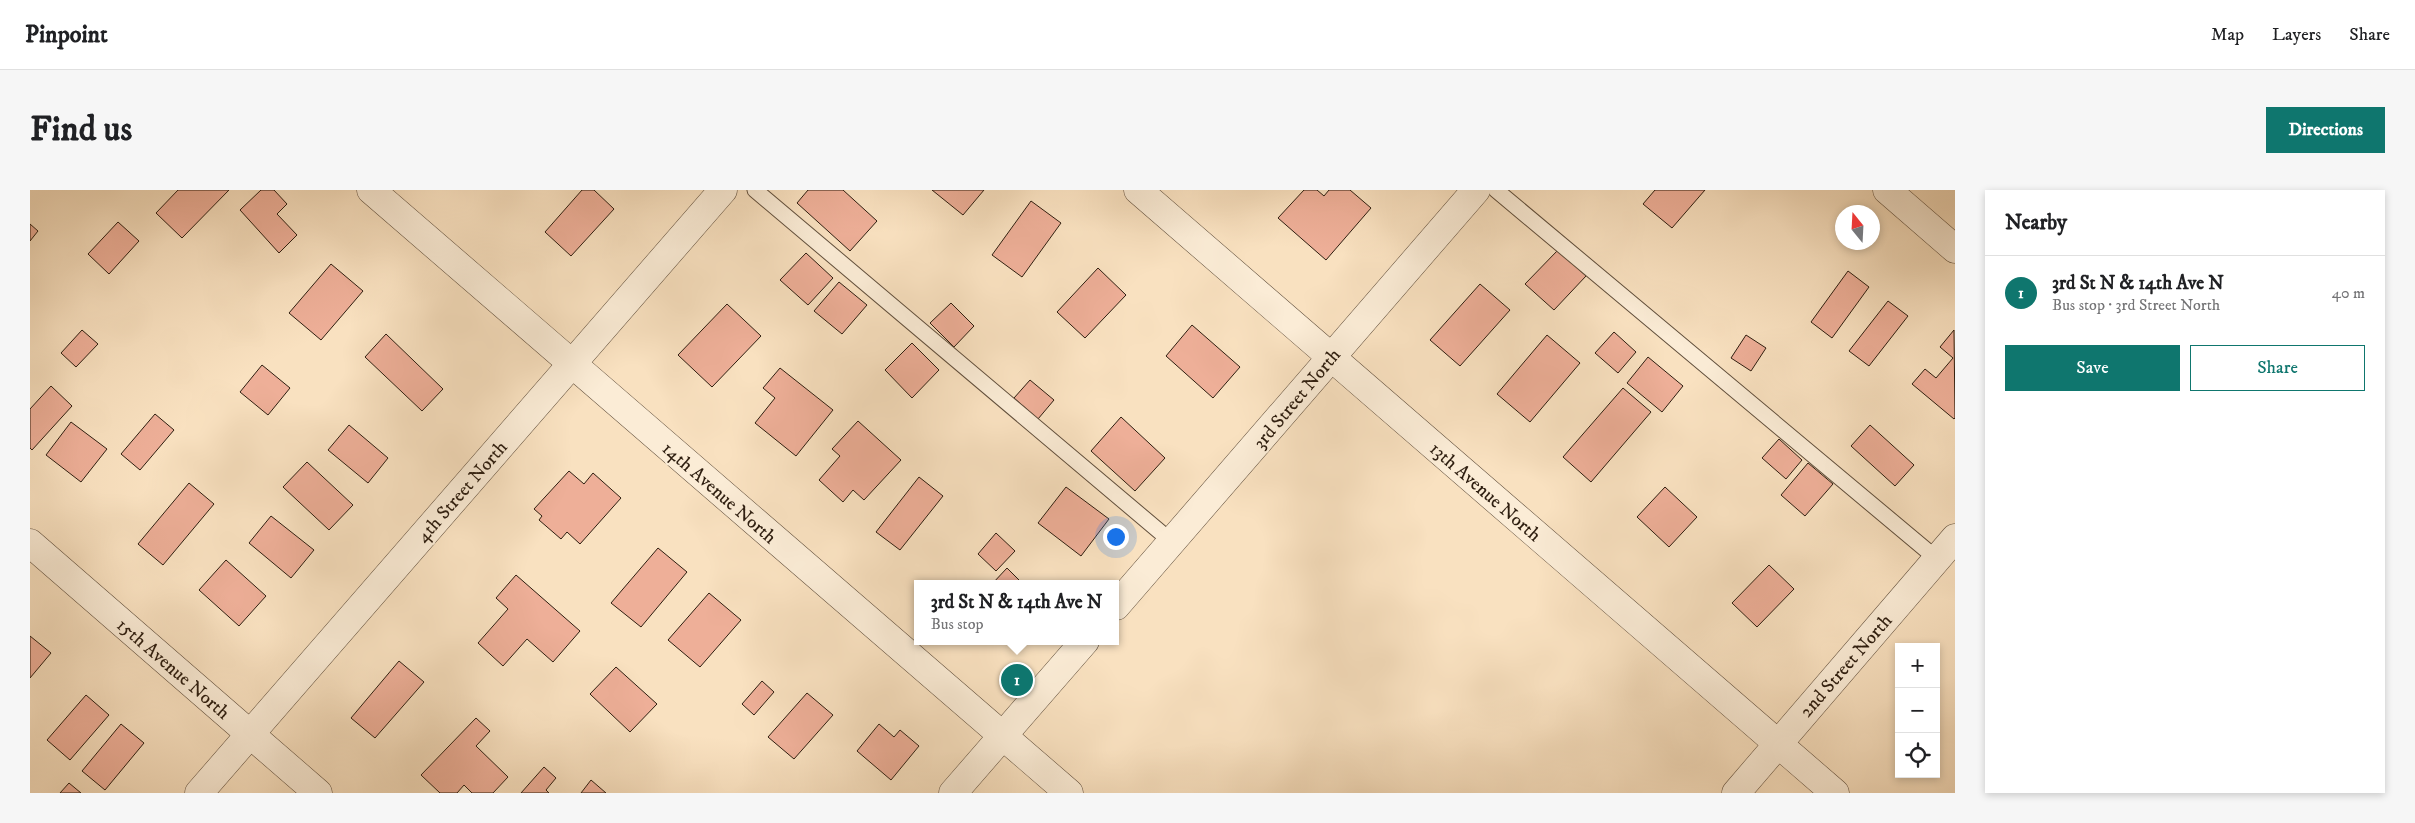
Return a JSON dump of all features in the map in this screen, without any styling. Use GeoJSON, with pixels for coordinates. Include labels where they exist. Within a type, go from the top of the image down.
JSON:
{"type":"FeatureCollection","features":[{"type":"Feature","properties":{"kind":"street","name":"14th Avenue North"},"geometry":{"type":"LineString","coordinates":[[371,190],[1069,793]]}},
{"type":"Feature","properties":{"kind":"street","name":"4th Street North"},"geometry":{"type":"LineString","coordinates":[[199,793],[724,190]]}},
{"type":"Feature","properties":{"kind":"street","name":"13th Avenue North"},"geometry":{"type":"LineString","coordinates":[[1138,190],[1835,793]]}},
{"type":"Feature","properties":{"kind":"street","name":"3rd Street North"},"geometry":{"type":"LineString","coordinates":[[1119,603],[1476,190]]}},
{"type":"Feature","properties":{"kind":"street"},"geometry":{"type":"LineString","coordinates":[[1887,190],[1955,248]]}},
{"type":"Feature","properties":{"kind":"street","name":"2nd Street North"},"geometry":{"type":"LineString","coordinates":[[1736,793],[1955,538]]}},
{"type":"Feature","properties":{"kind":"street","name":"15th Avenue North"},"geometry":{"type":"LineString","coordinates":[[30,543],[318,793]]}},
{"type":"Feature","properties":{"kind":"street"},"geometry":{"type":"LineString","coordinates":[[954,793],[1082,645]]}},
{"type":"Feature","properties":{"kind":"lane"},"geometry":{"type":"LineString","coordinates":[[755,190],[1172,542]]}},
{"type":"Feature","properties":{"kind":"lane"},"geometry":{"type":"LineString","coordinates":[[1496,190],[1937,558]]}},
{"type":"Feature","properties":{"kind":"building"},"geometry":{"type":"Polygon","coordinates":[[[178,190],[229,190],[182,238],[156,213],[178,190]]]}},
{"type":"Feature","properties":{"kind":"building"},"geometry":{"type":"Polygon","coordinates":[[[261,190],[274,190],[287,204],[277,214],[297,235],[279,253],[240,210],[261,190]]]}},
{"type":"Feature","properties":{"kind":"building"},"geometry":{"type":"Polygon","coordinates":[[[582,190],[594,190],[614,209],[571,256],[545,232],[582,190]]]}},
{"type":"Feature","properties":{"kind":"building"},"geometry":{"type":"Polygon","coordinates":[[[808,190],[843,190],[877,221],[850,251],[797,203],[808,190]]]}},
{"type":"Feature","properties":{"kind":"building"},"geometry":{"type":"Polygon","coordinates":[[[932,190],[984,190],[963,215],[932,190]]]}},
{"type":"Feature","properties":{"kind":"building"},"geometry":{"type":"Polygon","coordinates":[[[1304,190],[1317,190],[1324,196],[1329,190],[1350,190],[1371,208],[1326,260],[1278,218],[1304,190]]]}},
{"type":"Feature","properties":{"kind":"building"},"geometry":{"type":"Polygon","coordinates":[[[1655,190],[1705,190],[1672,228],[1643,204],[1655,190]]]}},
{"type":"Feature","properties":{"kind":"building"},"geometry":{"type":"Polygon","coordinates":[[[1031,201],[1061,223],[1022,277],[992,255],[1031,201]]]}},
{"type":"Feature","properties":{"kind":"building"},"geometry":{"type":"Polygon","coordinates":[[[118,222],[139,241],[109,274],[88,254],[118,222]]]}},
{"type":"Feature","properties":{"kind":"building"},"geometry":{"type":"Polygon","coordinates":[[[30,224],[38,231],[30,241],[30,224]]]}},
{"type":"Feature","properties":{"kind":"building"},"geometry":{"type":"Polygon","coordinates":[[[1558,250],[1586,276],[1554,310],[1525,284],[1558,250]]]}},
{"type":"Feature","properties":{"kind":"building"},"geometry":{"type":"Polygon","coordinates":[[[806,253],[833,278],[808,305],[780,280],[806,253]]]}},
{"type":"Feature","properties":{"kind":"building"},"geometry":{"type":"Polygon","coordinates":[[[331,264],[363,291],[321,340],[289,313],[331,264]]]}},
{"type":"Feature","properties":{"kind":"building"},"geometry":{"type":"Polygon","coordinates":[[[1098,268],[1126,295],[1085,338],[1057,312],[1098,268]]]}},
{"type":"Feature","properties":{"kind":"building"},"geometry":{"type":"Polygon","coordinates":[[[1848,271],[1869,287],[1832,338],[1811,322],[1848,271]]]}},
{"type":"Feature","properties":{"kind":"building"},"geometry":{"type":"Polygon","coordinates":[[[839,282],[867,305],[842,334],[814,311],[839,282]]]}},
{"type":"Feature","properties":{"kind":"building"},"geometry":{"type":"Polygon","coordinates":[[[1480,284],[1510,310],[1460,366],[1430,340],[1480,284]]]}},
{"type":"Feature","properties":{"kind":"building"},"geometry":{"type":"Polygon","coordinates":[[[1888,301],[1908,316],[1869,366],[1849,351],[1888,301]]]}},
{"type":"Feature","properties":{"kind":"building"},"geometry":{"type":"Polygon","coordinates":[[[951,303],[974,326],[954,347],[930,323],[951,303]]]}},
{"type":"Feature","properties":{"kind":"building"},"geometry":{"type":"Polygon","coordinates":[[[727,304],[761,336],[712,387],[678,355],[727,304]]]}},
{"type":"Feature","properties":{"kind":"building"},"geometry":{"type":"Polygon","coordinates":[[[1192,325],[1240,367],[1213,398],[1166,356],[1192,325]]]}},
{"type":"Feature","properties":{"kind":"building"},"geometry":{"type":"Polygon","coordinates":[[[82,330],[98,344],[76,367],[61,353],[82,330]]]}},
{"type":"Feature","properties":{"kind":"building"},"geometry":{"type":"Polygon","coordinates":[[[1954,330],[1954,419],[1912,384],[1925,369],[1936,378],[1953,358],[1940,347],[1954,330]]]}},
{"type":"Feature","properties":{"kind":"building"},"geometry":{"type":"Polygon","coordinates":[[[1614,332],[1636,352],[1618,373],[1595,353],[1614,332]]]}},
{"type":"Feature","properties":{"kind":"building"},"geometry":{"type":"Polygon","coordinates":[[[386,334],[443,389],[422,411],[365,357],[386,334]]]}},
{"type":"Feature","properties":{"kind":"building"},"geometry":{"type":"Polygon","coordinates":[[[1547,335],[1580,363],[1530,422],[1497,394],[1547,335]]]}},
{"type":"Feature","properties":{"kind":"building"},"geometry":{"type":"Polygon","coordinates":[[[1746,335],[1766,348],[1751,371],[1731,358],[1746,335]]]}},
{"type":"Feature","properties":{"kind":"building"},"geometry":{"type":"Polygon","coordinates":[[[912,343],[939,370],[912,398],[885,370],[912,343]]]}},
{"type":"Feature","properties":{"kind":"building"},"geometry":{"type":"Polygon","coordinates":[[[1648,357],[1683,386],[1662,412],[1627,383],[1648,357]]]}},
{"type":"Feature","properties":{"kind":"building"},"geometry":{"type":"Polygon","coordinates":[[[262,365],[290,388],[268,415],[240,392],[262,365]]]}},
{"type":"Feature","properties":{"kind":"building"},"geometry":{"type":"Polygon","coordinates":[[[780,368],[833,410],[796,456],[755,423],[775,398],[763,388],[780,368]]]}},
{"type":"Feature","properties":{"kind":"building"},"geometry":{"type":"Polygon","coordinates":[[[1030,380],[1054,400],[1038,419],[1014,398],[1030,380]]]}},
{"type":"Feature","properties":{"kind":"building"},"geometry":{"type":"Polygon","coordinates":[[[51,386],[72,406],[32,450],[30,448],[30,409],[51,386]]]}},
{"type":"Feature","properties":{"kind":"building"},"geometry":{"type":"Polygon","coordinates":[[[1623,388],[1651,412],[1591,482],[1563,457],[1623,388]]]}},
{"type":"Feature","properties":{"kind":"building"},"geometry":{"type":"Polygon","coordinates":[[[155,414],[174,430],[140,470],[121,454],[155,414]]]}},
{"type":"Feature","properties":{"kind":"building"},"geometry":{"type":"Polygon","coordinates":[[[1121,417],[1165,458],[1135,491],[1091,451],[1121,417]]]}},
{"type":"Feature","properties":{"kind":"building"},"geometry":{"type":"Polygon","coordinates":[[[858,421],[901,460],[864,500],[853,490],[843,502],[819,480],[840,456],[832,449],[858,421]]]}},
{"type":"Feature","properties":{"kind":"building"},"geometry":{"type":"Polygon","coordinates":[[[71,422],[107,449],[81,482],[46,455],[71,422]]]}},
{"type":"Feature","properties":{"kind":"building"},"geometry":{"type":"Polygon","coordinates":[[[349,425],[388,458],[368,483],[328,450],[349,425]]]}},
{"type":"Feature","properties":{"kind":"building"},"geometry":{"type":"Polygon","coordinates":[[[1870,425],[1914,465],[1895,486],[1851,446],[1870,425]]]}},
{"type":"Feature","properties":{"kind":"building"},"geometry":{"type":"Polygon","coordinates":[[[1779,439],[1802,460],[1786,479],[1762,458],[1779,439]]]}},
{"type":"Feature","properties":{"kind":"building"},"geometry":{"type":"Polygon","coordinates":[[[307,462],[353,505],[329,530],[283,487],[307,462]]]}},
{"type":"Feature","properties":{"kind":"building"},"geometry":{"type":"Polygon","coordinates":[[[1808,463],[1833,484],[1805,516],[1781,495],[1808,463]]]}},
{"type":"Feature","properties":{"kind":"building"},"geometry":{"type":"Polygon","coordinates":[[[569,471],[584,484],[593,473],[621,498],[580,544],[567,532],[561,539],[539,520],[542,516],[534,509],[569,471]]]}},
{"type":"Feature","properties":{"kind":"building"},"geometry":{"type":"Polygon","coordinates":[[[919,477],[943,496],[900,550],[876,532],[919,477]]]}},
{"type":"Feature","properties":{"kind":"building"},"geometry":{"type":"Polygon","coordinates":[[[189,483],[214,504],[163,565],[138,544],[189,483]]]}},
{"type":"Feature","properties":{"kind":"building"},"geometry":{"type":"Polygon","coordinates":[[[1066,487],[1109,519],[1081,556],[1038,523],[1066,487]]]}},
{"type":"Feature","properties":{"kind":"building"},"geometry":{"type":"Polygon","coordinates":[[[1665,487],[1697,517],[1669,547],[1637,517],[1665,487]]]}},
{"type":"Feature","properties":{"kind":"building"},"geometry":{"type":"Polygon","coordinates":[[[271,516],[314,550],[291,578],[249,543],[271,516]]]}},
{"type":"Feature","properties":{"kind":"building"},"geometry":{"type":"Polygon","coordinates":[[[996,533],[1015,551],[996,571],[978,554],[996,533]]]}},
{"type":"Feature","properties":{"kind":"building"},"geometry":{"type":"Polygon","coordinates":[[[658,548],[687,572],[641,627],[611,603],[658,548]]]}},
{"type":"Feature","properties":{"kind":"building"},"geometry":{"type":"Polygon","coordinates":[[[226,560],[266,596],[239,626],[199,590],[226,560]]]}},
{"type":"Feature","properties":{"kind":"building"},"geometry":{"type":"Polygon","coordinates":[[[1769,565],[1794,589],[1757,627],[1732,603],[1769,565]]]}},
{"type":"Feature","properties":{"kind":"building"},"geometry":{"type":"Polygon","coordinates":[[[1007,568],[1019,580],[996,580],[1007,568]]]}},
{"type":"Feature","properties":{"kind":"building"},"geometry":{"type":"Polygon","coordinates":[[[516,575],[580,631],[553,662],[527,639],[503,666],[478,643],[508,609],[496,598],[516,575]]]}},
{"type":"Feature","properties":{"kind":"building"},"geometry":{"type":"Polygon","coordinates":[[[709,593],[741,620],[700,667],[668,640],[709,593]]]}},
{"type":"Feature","properties":{"kind":"building"},"geometry":{"type":"Polygon","coordinates":[[[30,636],[51,653],[30,678],[30,636]]]}},
{"type":"Feature","properties":{"kind":"building"},"geometry":{"type":"Polygon","coordinates":[[[399,661],[424,682],[375,738],[351,718],[399,661]]]}},
{"type":"Feature","properties":{"kind":"building"},"geometry":{"type":"Polygon","coordinates":[[[616,667],[657,704],[630,732],[590,694],[616,667]]]}},
{"type":"Feature","properties":{"kind":"building"},"geometry":{"type":"Polygon","coordinates":[[[762,681],[774,692],[754,715],[742,704],[762,681]]]}},
{"type":"Feature","properties":{"kind":"building"},"geometry":{"type":"Polygon","coordinates":[[[807,693],[833,715],[794,759],[768,737],[807,693]]]}},
{"type":"Feature","properties":{"kind":"building"},"geometry":{"type":"Polygon","coordinates":[[[86,695],[109,715],[70,760],[47,740],[86,695]]]}},
{"type":"Feature","properties":{"kind":"building"},"geometry":{"type":"Polygon","coordinates":[[[476,718],[490,731],[476,746],[508,777],[493,793],[472,793],[464,785],[457,793],[440,793],[421,775],[476,718]]]}},
{"type":"Feature","properties":{"kind":"building"},"geometry":{"type":"Polygon","coordinates":[[[121,724],[144,743],[105,790],[82,771],[121,724]]]}},
{"type":"Feature","properties":{"kind":"building"},"geometry":{"type":"Polygon","coordinates":[[[879,724],[894,737],[900,730],[919,746],[891,780],[857,751],[879,724]]]}},
{"type":"Feature","properties":{"kind":"building"},"geometry":{"type":"Polygon","coordinates":[[[544,767],[556,778],[546,790],[549,793],[521,793],[544,767]]]}},
{"type":"Feature","properties":{"kind":"building"},"geometry":{"type":"Polygon","coordinates":[[[591,780],[606,793],[581,793],[591,780]]]}},
{"type":"Feature","properties":{"kind":"building"},"geometry":{"type":"Polygon","coordinates":[[[69,783],[81,793],[60,793],[69,783]]]}},
{"type":"Feature","properties":{"kind":"place","name":"3rd St N & 14th Ave N"},"geometry":{"type":"Point","coordinates":[1017,680]}}]}
